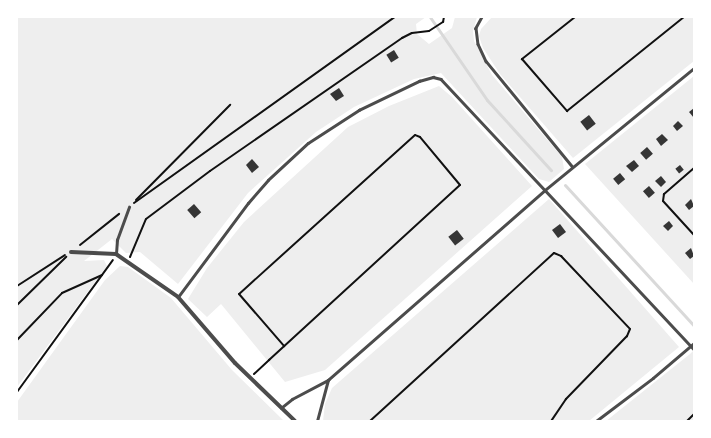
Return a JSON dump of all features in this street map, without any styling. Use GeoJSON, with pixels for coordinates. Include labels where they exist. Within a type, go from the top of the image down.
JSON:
{"type":"FeatureCollection","features":[{"type":"Feature","properties":{"kind":"street"},"geometry":{"type":"LineString","coordinates":[[71,252],[116,254],[178,297],[210,337],[294,421]]}},
{"type":"Feature","properties":{"kind":"lane"},"geometry":{"type":"LineString","coordinates":[[482,17],[476,28],[478,44],[486,61],[572,166]]}},
{"type":"Feature","properties":{"kind":"lane"},"geometry":{"type":"LineString","coordinates":[[281,408],[292,399],[328,380],[572,166],[694,68]]}},
{"type":"Feature","properties":{"kind":"lane"},"geometry":{"type":"LineString","coordinates":[[178,297],[248,203],[268,180],[308,143],[359,110],[418,81],[434,77],[441,79],[694,349]]}},
{"type":"Feature","properties":{"kind":"lane"},"geometry":{"type":"LineString","coordinates":[[116,254],[117,240],[129,207]]}},
{"type":"Feature","properties":{"kind":"lane"},"geometry":{"type":"LineString","coordinates":[[596,421],[694,343]]}},
{"type":"Feature","properties":{"kind":"lane"},"geometry":{"type":"LineString","coordinates":[[317,421],[328,380]]}},
{"type":"Feature","properties":{"kind":"path"},"geometry":{"type":"LineString","coordinates":[[17,305],[71,252],[129,207],[395,17]]}},
{"type":"Feature","properties":{"kind":"path"},"geometry":{"type":"LineString","coordinates":[[128,262],[146,219],[210,171],[349,74],[412,32],[429,31],[443,22],[444,17]]}},
{"type":"Feature","properties":{"kind":"path"},"geometry":{"type":"LineString","coordinates":[[575,17],[522,59],[567,111],[684,17]]}},
{"type":"Feature","properties":{"kind":"path"},"geometry":{"type":"LineString","coordinates":[[129,207],[230,105]]}},
{"type":"Feature","properties":{"kind":"path"},"geometry":{"type":"LineString","coordinates":[[250,378],[460,185],[420,137],[415,135],[239,294],[284,346]]}},
{"type":"Feature","properties":{"kind":"path"},"geometry":{"type":"LineString","coordinates":[[694,168],[664,194],[663,202],[694,235]]}},
{"type":"Feature","properties":{"kind":"path"},"geometry":{"type":"LineString","coordinates":[[17,286],[55,259],[71,252]]}},
{"type":"Feature","properties":{"kind":"path"},"geometry":{"type":"LineString","coordinates":[[370,421],[554,253],[561,256],[630,329],[627,336],[566,399],[551,421]]}},
{"type":"Feature","properties":{"kind":"path"},"geometry":{"type":"LineString","coordinates":[[17,392],[104,274],[116,254]]}},
{"type":"Feature","properties":{"kind":"path"},"geometry":{"type":"LineString","coordinates":[[17,340],[62,293],[104,274]]}},
{"type":"Feature","properties":{"kind":"path"},"geometry":{"type":"LineString","coordinates":[[687,421],[694,414]]}},
{"type":"Feature","properties":{"kind":"shaded area"},"geometry":{"type":"Polygon","coordinates":[[[17,17],[426,17],[416,24],[417,34],[429,44],[452,28],[455,17],[477,17],[473,31],[474,41],[492,75],[562,157],[564,169],[549,182],[539,179],[441,73],[414,79],[354,107],[316,132],[248,193],[178,284],[140,252],[126,253],[112,239],[84,261],[104,260],[107,266],[17,387],[17,17]]]}},
{"type":"Feature","properties":{"kind":"shaded area"},"geometry":{"type":"Polygon","coordinates":[[[492,17],[694,17],[694,61],[573,158],[500,74],[483,48],[479,36],[481,29],[492,17]]]}},
{"type":"Feature","properties":{"kind":"shaded area"},"geometry":{"type":"Polygon","coordinates":[[[694,76],[694,284],[585,164],[694,76]]]}},
{"type":"Feature","properties":{"kind":"shaded area"},"geometry":{"type":"Polygon","coordinates":[[[439,86],[452,97],[532,186],[325,370],[285,382],[221,304],[207,317],[188,299],[207,268],[244,222],[348,127],[389,106],[439,86]]]}},
{"type":"Feature","properties":{"kind":"shaded area"},"geometry":{"type":"Polygon","coordinates":[[[549,199],[679,347],[589,421],[323,421],[325,404],[332,388],[549,199]]]}},
{"type":"Feature","properties":{"kind":"shaded area"},"geometry":{"type":"Polygon","coordinates":[[[120,266],[128,267],[171,298],[232,370],[284,421],[17,421],[17,402],[105,280],[120,266]]]}},
{"type":"Feature","properties":{"kind":"shaded area"},"geometry":{"type":"Polygon","coordinates":[[[693,351],[694,421],[606,421],[690,354],[693,351]]]}},
{"type":"Feature","properties":{"kind":"building"},"geometry":{"type":"Polygon","coordinates":[[[394,50],[399,58],[391,62],[386,55],[394,50]]]}},
{"type":"Feature","properties":{"kind":"building"},"geometry":{"type":"Polygon","coordinates":[[[339,88],[344,96],[336,101],[330,94],[339,88]]]}},
{"type":"Feature","properties":{"kind":"building"},"geometry":{"type":"Polygon","coordinates":[[[694,108],[694,118],[689,112],[694,108]]]}},
{"type":"Feature","properties":{"kind":"building"},"geometry":{"type":"Polygon","coordinates":[[[589,115],[596,124],[587,130],[580,122],[589,115]]]}},
{"type":"Feature","properties":{"kind":"building"},"geometry":{"type":"Polygon","coordinates":[[[678,121],[683,126],[677,131],[673,126],[678,121]]]}},
{"type":"Feature","properties":{"kind":"building"},"geometry":{"type":"Polygon","coordinates":[[[662,134],[668,140],[661,146],[656,139],[662,134]]]}},
{"type":"Feature","properties":{"kind":"building"},"geometry":{"type":"Polygon","coordinates":[[[647,147],[653,154],[646,160],[640,153],[647,147]]]}},
{"type":"Feature","properties":{"kind":"building"},"geometry":{"type":"Polygon","coordinates":[[[252,159],[259,167],[252,173],[246,165],[252,159]]]}},
{"type":"Feature","properties":{"kind":"building"},"geometry":{"type":"Polygon","coordinates":[[[634,160],[639,166],[632,172],[626,166],[634,160]]]}},
{"type":"Feature","properties":{"kind":"building"},"geometry":{"type":"Polygon","coordinates":[[[680,165],[684,170],[679,173],[675,169],[680,165]]]}},
{"type":"Feature","properties":{"kind":"building"},"geometry":{"type":"Polygon","coordinates":[[[620,173],[625,179],[618,185],[613,179],[620,173]]]}},
{"type":"Feature","properties":{"kind":"building"},"geometry":{"type":"Polygon","coordinates":[[[661,176],[666,182],[661,187],[655,181],[661,176]]]}},
{"type":"Feature","properties":{"kind":"building"},"geometry":{"type":"Polygon","coordinates":[[[649,186],[655,193],[649,198],[643,191],[649,186]]]}},
{"type":"Feature","properties":{"kind":"building"},"geometry":{"type":"Polygon","coordinates":[[[691,199],[694,206],[689,210],[685,205],[691,199]]]}},
{"type":"Feature","properties":{"kind":"building"},"geometry":{"type":"Polygon","coordinates":[[[194,204],[201,212],[194,218],[187,210],[194,204]]]}},
{"type":"Feature","properties":{"kind":"building"},"geometry":{"type":"Polygon","coordinates":[[[669,221],[673,226],[668,231],[663,226],[669,221]]]}},
{"type":"Feature","properties":{"kind":"building"},"geometry":{"type":"Polygon","coordinates":[[[560,224],[566,232],[558,238],[552,230],[560,224]]]}},
{"type":"Feature","properties":{"kind":"building"},"geometry":{"type":"Polygon","coordinates":[[[457,230],[464,239],[455,245],[448,237],[457,230]]]}},
{"type":"Feature","properties":{"kind":"building"},"geometry":{"type":"Polygon","coordinates":[[[691,248],[694,256],[690,259],[685,253],[691,248]]]}},
{"type":"Feature","properties":{"kind":"waterway"},"geometry":{"type":"LineString","coordinates":[[430,17],[487,100],[551,170]]}},
{"type":"Feature","properties":{"kind":"waterway"},"geometry":{"type":"LineString","coordinates":[[565,185],[694,326]]}}]}
